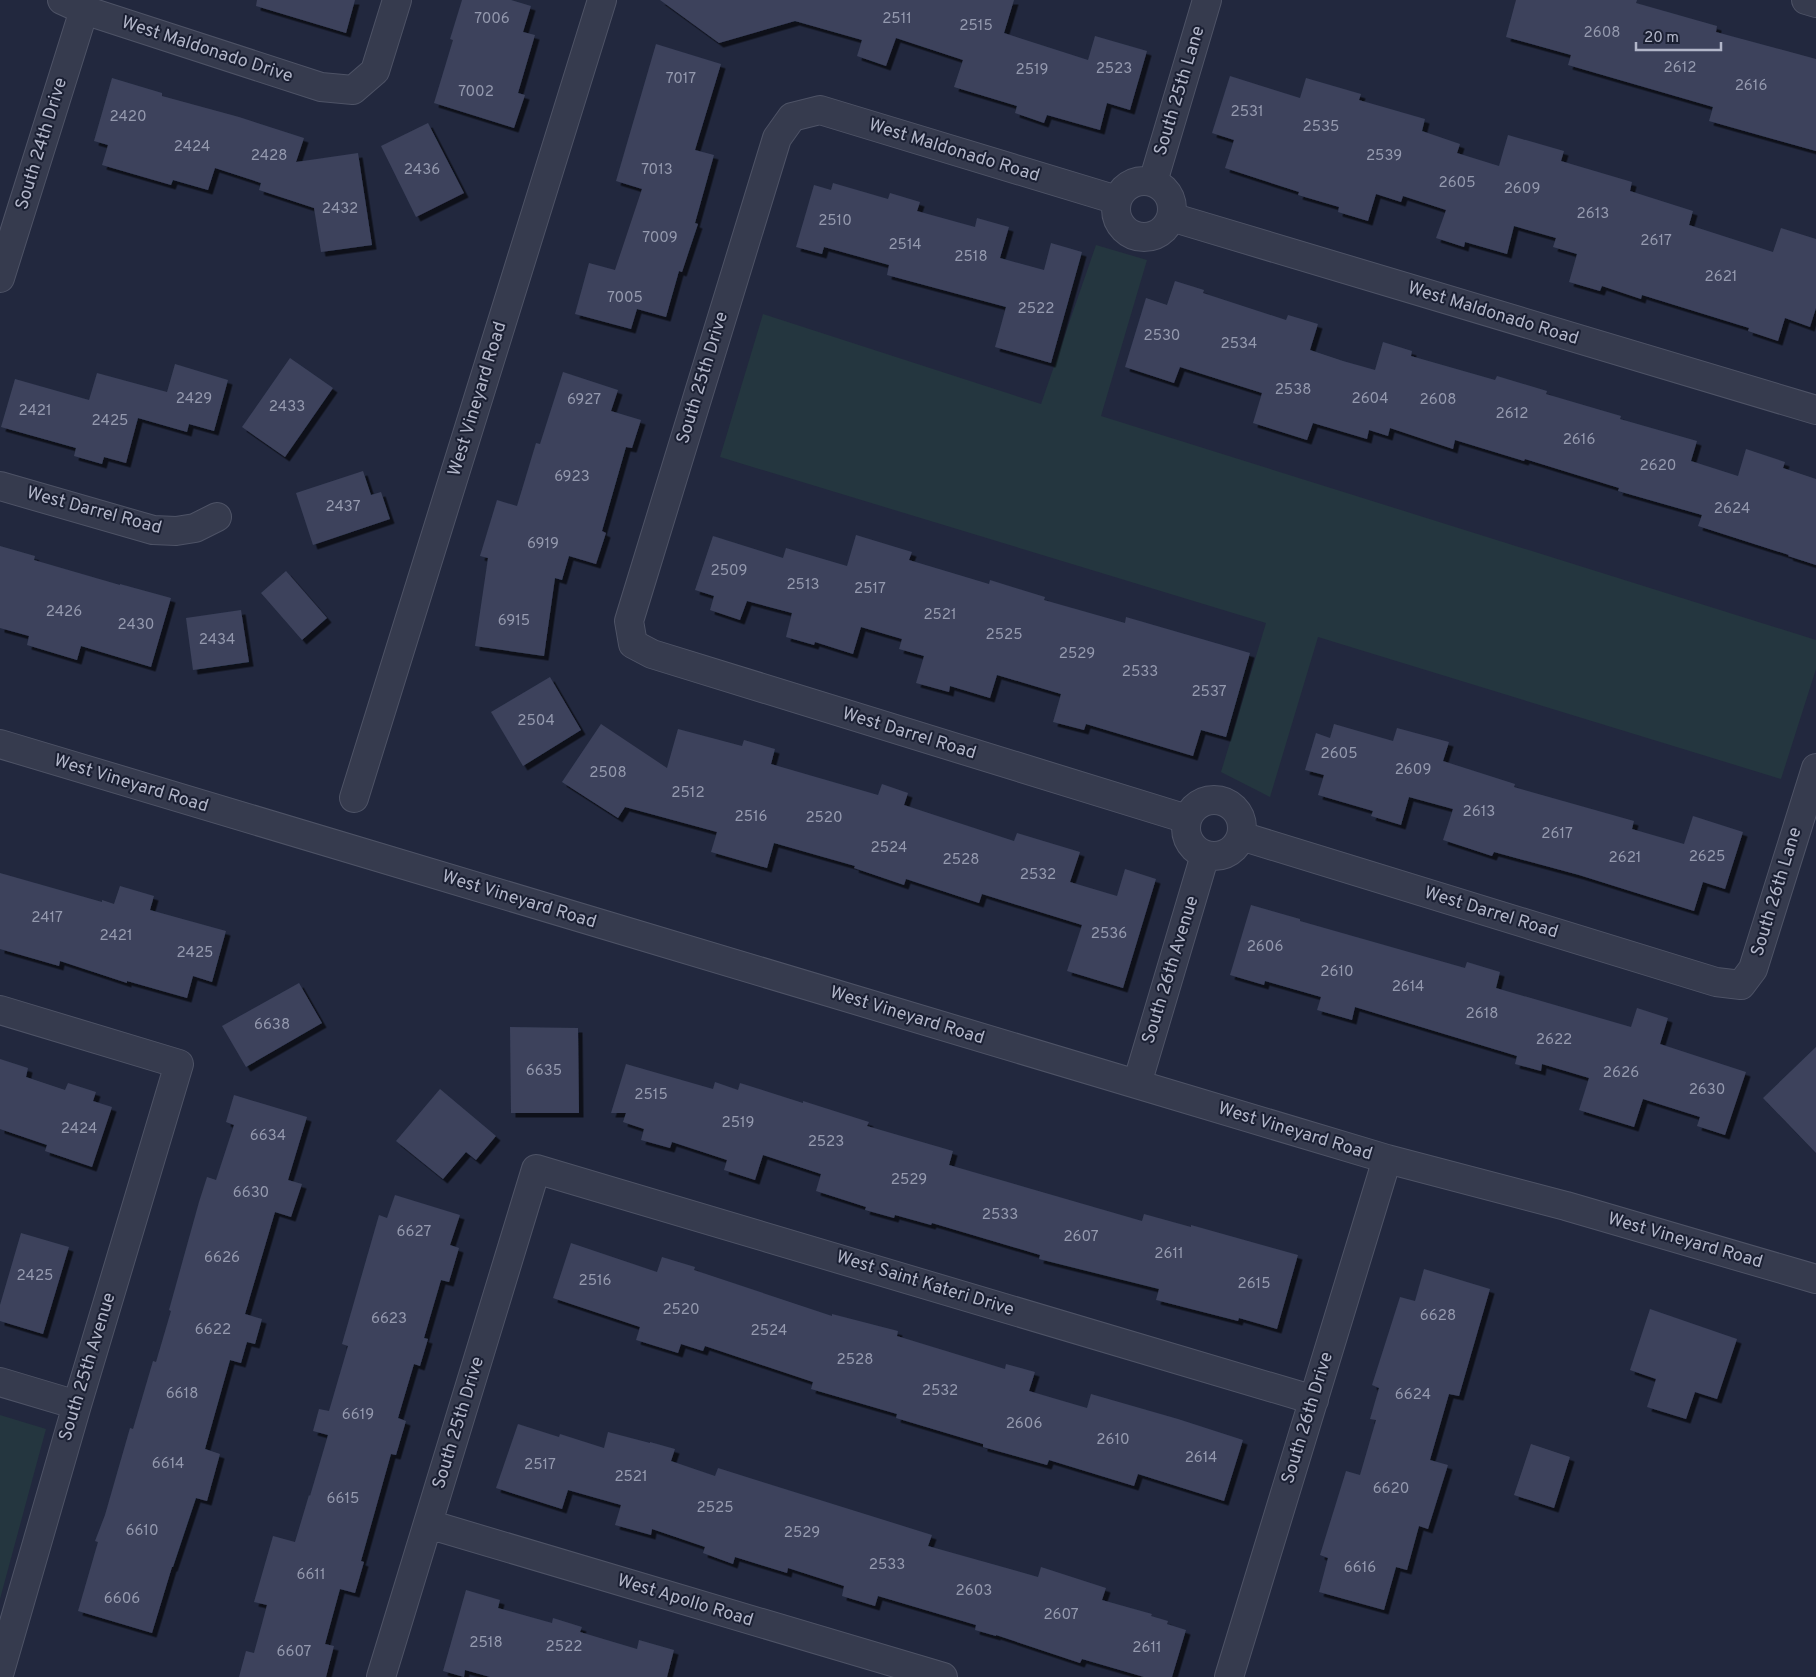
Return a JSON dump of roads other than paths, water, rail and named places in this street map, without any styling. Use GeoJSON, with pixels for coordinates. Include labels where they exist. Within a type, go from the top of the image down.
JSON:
{"type":"FeatureCollection","features":[{"type":"Feature","properties":{"kind":"street","name":"West Maldonado Drive"},"geometry":{"type":"LineString","coordinates":[[73,5],[322,88],[354,90],[375,70],[397,0]]}},
{"type":"Feature","properties":{"kind":"street","name":"West Vineyard Road"},"geometry":{"type":"LineString","coordinates":[[354,798],[602,0]]}},
{"type":"Feature","properties":{"kind":"street","name":"South 25th Lane"},"geometry":{"type":"LineString","coordinates":[[1153,182],[1207,0]]}},
{"type":"Feature","properties":{"kind":"street"},"geometry":{"type":"LineString","coordinates":[[1806,0],[1816,3]]}},
{"type":"Feature","properties":{"kind":"street","name":"South 24th Drive"},"geometry":{"type":"LineString","coordinates":[[0,278],[73,5]]}},
{"type":"Feature","properties":{"kind":"street","name":"West Maldonado Road"},"geometry":{"type":"LineString","coordinates":[[792,117],[820,110],[1117,200]]}},
{"type":"Feature","properties":{"kind":"street","name":"South 25th Drive"},"geometry":{"type":"LineString","coordinates":[[633,644],[629,621],[776,138],[792,117]]}},
{"type":"Feature","properties":{"kind":"street"},"geometry":{"type":"LineString","coordinates":[[1146,180],[1153,182],[1158,184],[1167,193],[1172,205],[1171,217],[1164,228],[1154,235],[1135,236],[1120,225],[1116,212],[1117,200],[1123,189],[1133,182],[1146,180]]}},
{"type":"Feature","properties":{"kind":"street","name":"West Maldonado Road"},"geometry":{"type":"LineString","coordinates":[[1171,217],[1816,410]]}},
{"type":"Feature","properties":{"kind":"street","name":"West Darrel Road"},"geometry":{"type":"LineString","coordinates":[[0,486],[153,530],[176,531],[195,528],[216,517]]}},
{"type":"Feature","properties":{"kind":"street","name":"West Darrel Road"},"geometry":{"type":"LineString","coordinates":[[633,644],[652,654],[1187,819]]}},
{"type":"Feature","properties":{"kind":"street","name":"West Vineyard Road"},"geometry":{"type":"LineString","coordinates":[[0,744],[1387,1159],[1566,1206],[1816,1279]]}},
{"type":"Feature","properties":{"kind":"street","name":"South 26th Lane"},"geometry":{"type":"LineString","coordinates":[[1741,985],[1753,969],[1816,768]]}},
{"type":"Feature","properties":{"kind":"street"},"geometry":{"type":"LineString","coordinates":[[1217,800],[1229,804],[1238,812],[1243,824],[1241,836],[1235,847],[1225,854],[1206,855],[1191,844],[1186,832],[1187,819],[1193,808],[1204,802],[1217,800]]}},
{"type":"Feature","properties":{"kind":"street","name":"West Darrel Road"},"geometry":{"type":"LineString","coordinates":[[1241,836],[1716,982],[1741,985]]}},
{"type":"Feature","properties":{"kind":"street","name":"South 26th Avenue"},"geometry":{"type":"LineString","coordinates":[[1137,1084],[1206,855]]}},
{"type":"Feature","properties":{"kind":"street","name":"South 25th Avenue"},"geometry":{"type":"LineString","coordinates":[[0,1010],[179,1064],[0,1671],[11,1677]]}},
{"type":"Feature","properties":{"kind":"street","name":"South 26th Drive"},"geometry":{"type":"LineString","coordinates":[[1230,1677],[1387,1159]]}},
{"type":"Feature","properties":{"kind":"street","name":"South 25th Drive"},"geometry":{"type":"LineString","coordinates":[[381,1677],[536,1169]]}},
{"type":"Feature","properties":{"kind":"street","name":"West Saint Kateri Drive"},"geometry":{"type":"LineString","coordinates":[[536,1169],[1314,1400]]}},
{"type":"Feature","properties":{"kind":"street"},"geometry":{"type":"LineString","coordinates":[[0,1382],[77,1405]]}},
{"type":"Feature","properties":{"kind":"street","name":"West Apollo Road"},"geometry":{"type":"LineString","coordinates":[[428,1524],[943,1677]]}}]}
